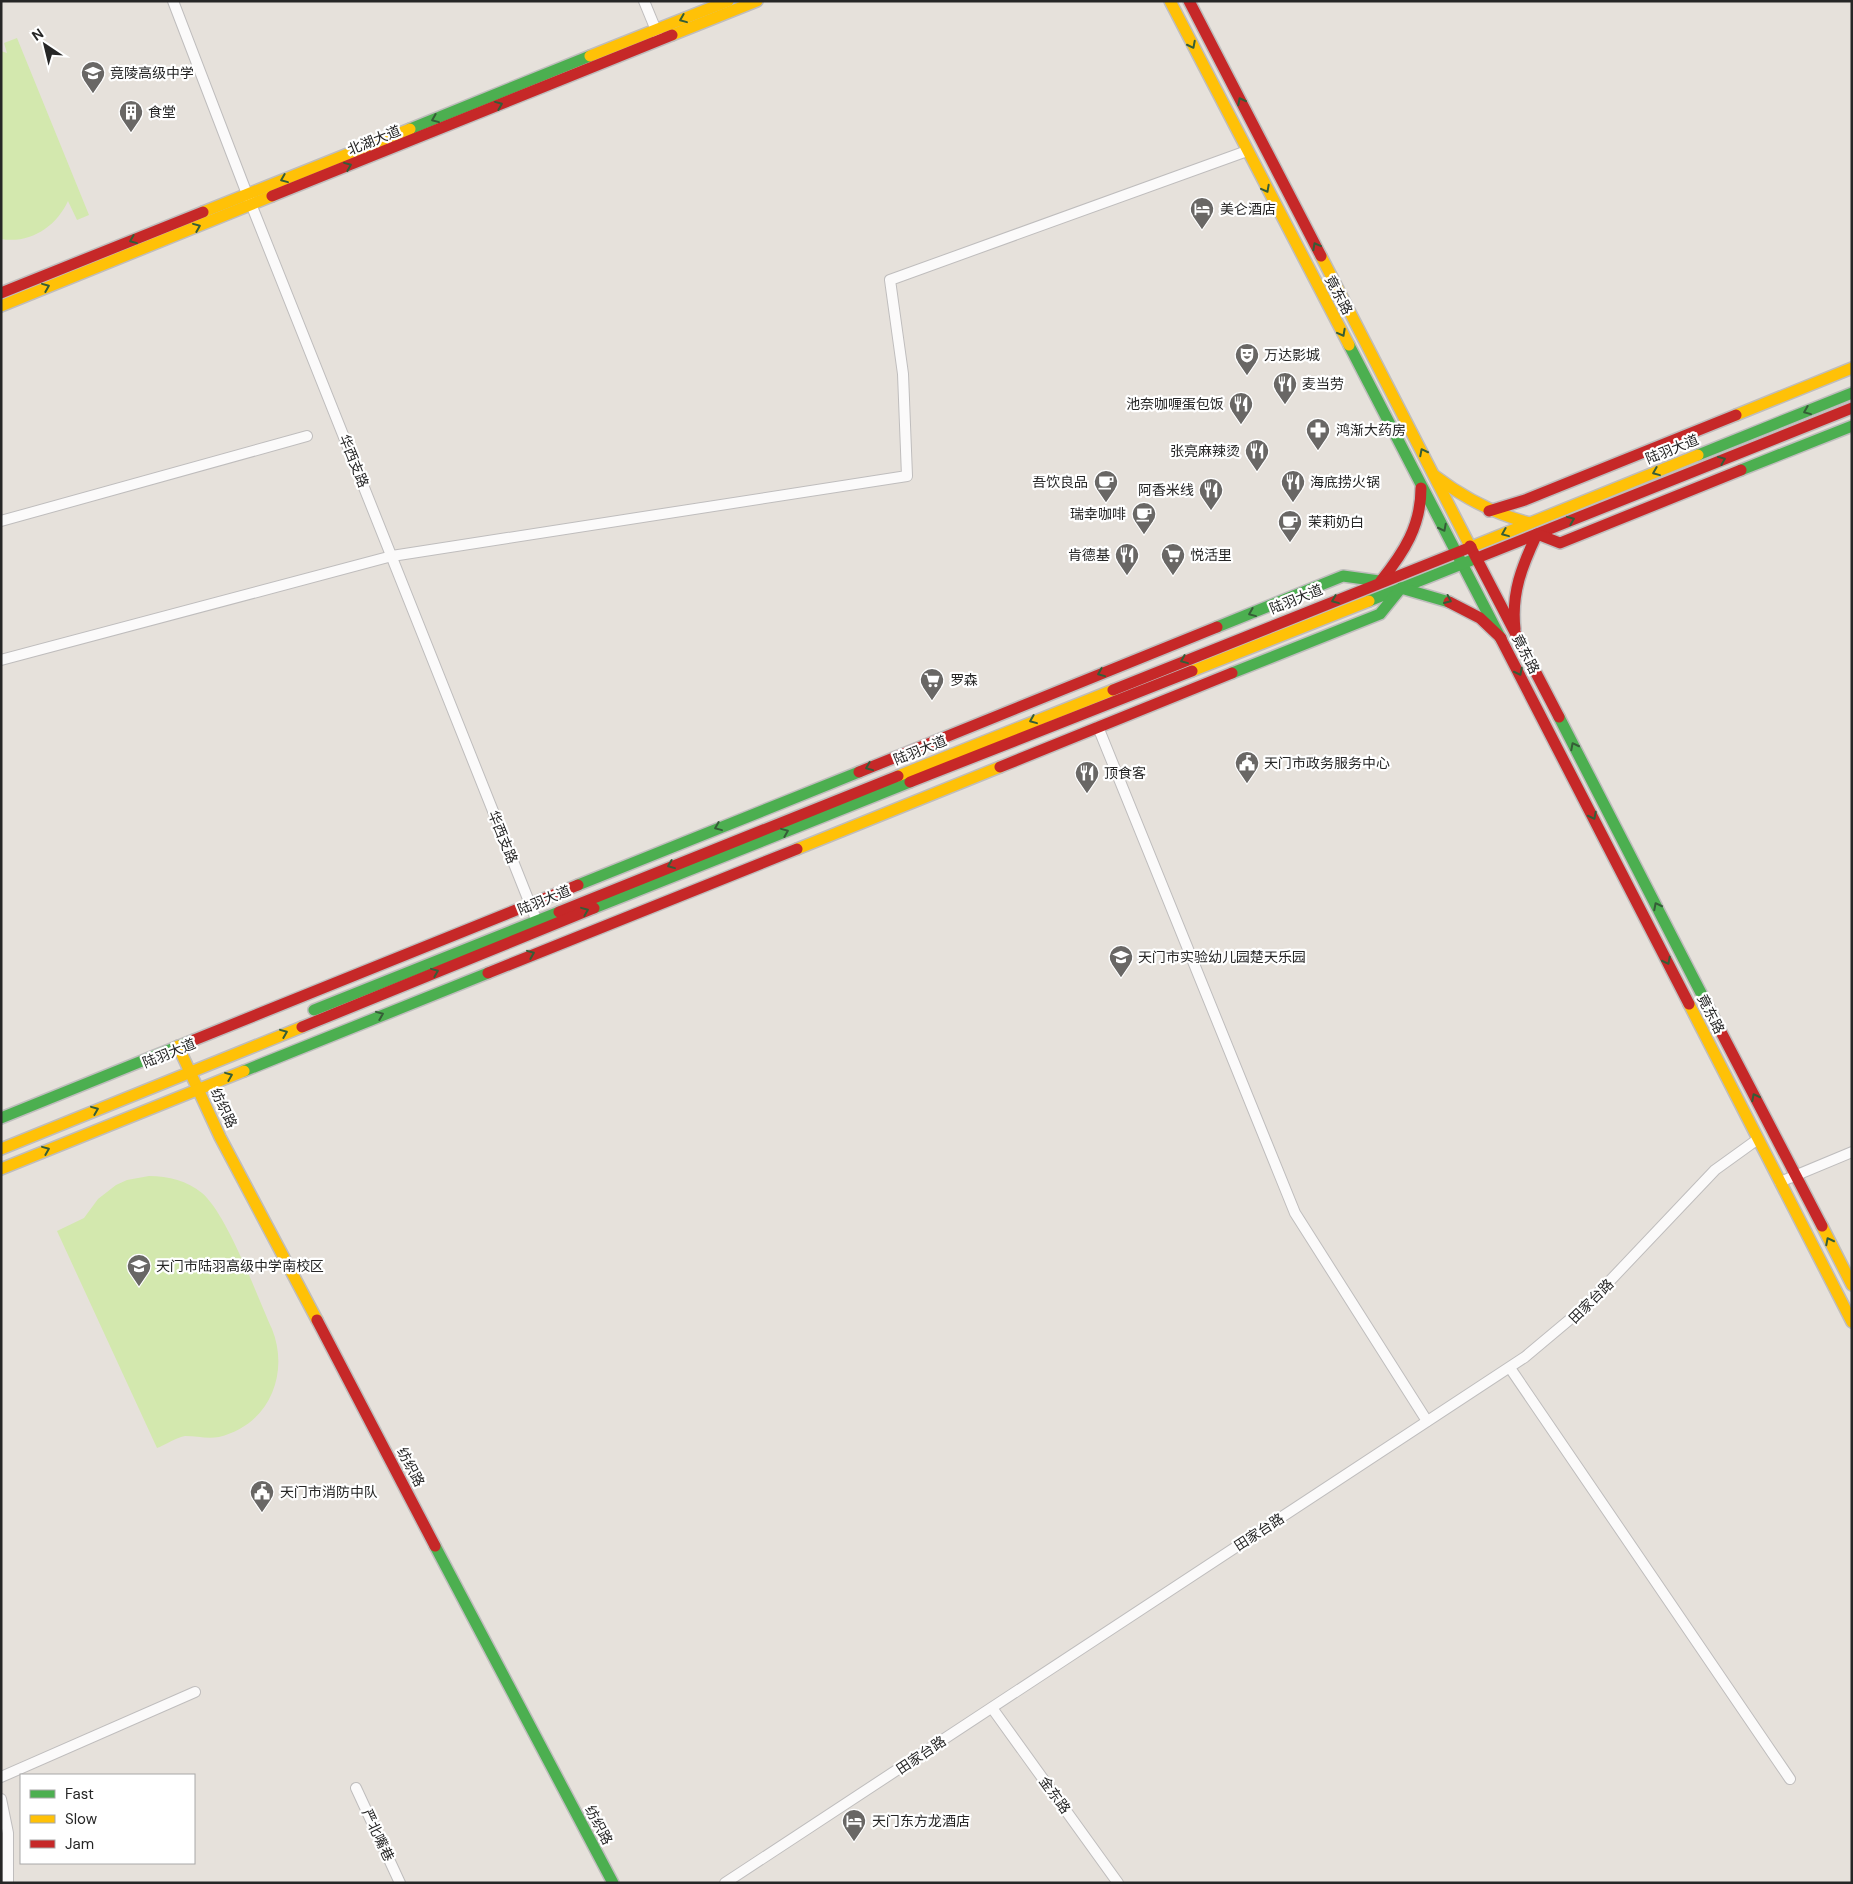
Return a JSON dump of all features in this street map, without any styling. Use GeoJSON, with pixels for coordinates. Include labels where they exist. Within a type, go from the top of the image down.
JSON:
{"type":"FeatureCollection","features":[{"type":"Feature","properties":{"kind":"main road","name":"北湖大道"},"geometry":{"type":"LineString","coordinates":[[658,35],[728,1]]}},
{"type":"Feature","properties":{"kind":"main road","name":"北湖大道"},"geometry":{"type":"LineString","coordinates":[[1,306],[250,200],[658,35],[757,1]]}},
{"type":"Feature","properties":{"kind":"main road","name":"竟东路"},"geometry":{"type":"LineString","coordinates":[[1170,1],[1501,638],[1852,1322]]}},
{"type":"Feature","properties":{"kind":"main road","name":"竟东路"},"geometry":{"type":"LineString","coordinates":[[1189,1],[1852,1284]]}},
{"type":"Feature","properties":{"kind":"main road","name":"北湖大道"},"geometry":{"type":"LineString","coordinates":[[1,293],[250,200]]}},
{"type":"Feature","properties":{"kind":"main road"},"geometry":{"type":"LineString","coordinates":[[1489,511],[1525,500],[1852,368]]}},
{"type":"Feature","properties":{"kind":"main road","name":"陆羽大道"},"geometry":{"type":"LineString","coordinates":[[1,1149],[536,919],[1531,523],[1852,392]]}},
{"type":"Feature","properties":{"kind":"main road","name":"陆羽大道"},"geometry":{"type":"LineString","coordinates":[[1,1138],[188,1067],[603,904],[1852,408]]}},
{"type":"Feature","properties":{"kind":"main road"},"geometry":{"type":"LineString","coordinates":[[1515,632],[1512,602],[1514,586],[1537,534],[1560,543],[1852,426]]}},
{"type":"Feature","properties":{"kind":"main road"},"geometry":{"type":"LineString","coordinates":[[1435,476],[1489,511],[1508,518],[1531,523]]}},
{"type":"Feature","properties":{"kind":"main road"},"geometry":{"type":"LineString","coordinates":[[1,1118],[1344,576],[1380,582],[1402,555],[1415,532],[1423,504],[1421,484]]}},
{"type":"Feature","properties":{"kind":"main road"},"geometry":{"type":"LineString","coordinates":[[1,1169],[1380,614],[1401,588],[1439,596],[1467,609],[1490,623],[1501,638]]}},
{"type":"Feature","properties":{"kind":"main road","name":"纺织路"},"geometry":{"type":"LineString","coordinates":[[178,1046],[220,1138],[613,1883]]}},
{"type":"Feature","properties":{"kind":"street","name":"华西支路"},"geometry":{"type":"LineString","coordinates":[[173,1],[250,200],[536,919]]}},
{"type":"Feature","properties":{"kind":"street"},"geometry":{"type":"LineString","coordinates":[[644,1],[658,35]]}},
{"type":"Feature","properties":{"kind":"street"},"geometry":{"type":"LineString","coordinates":[[1,660],[392,556],[907,476],[903,374],[890,280],[1247,151]]}},
{"type":"Feature","properties":{"kind":"street"},"geometry":{"type":"LineString","coordinates":[[1,521],[306,436]]}},
{"type":"Feature","properties":{"kind":"street"},"geometry":{"type":"LineString","coordinates":[[1098,727],[1295,1213],[1427,1421]]}},
{"type":"Feature","properties":{"kind":"street","name":"田家台路"},"geometry":{"type":"LineString","coordinates":[[725,1883],[1510,1368],[1566,1326],[1715,1170],[1758,1139]]}},
{"type":"Feature","properties":{"kind":"street"},"geometry":{"type":"LineString","coordinates":[[1780,1182],[1852,1152]]}},
{"type":"Feature","properties":{"kind":"street"},"geometry":{"type":"LineString","coordinates":[[1510,1368],[1790,1779]]}},
{"type":"Feature","properties":{"kind":"street"},"geometry":{"type":"LineString","coordinates":[[1,1777],[195,1692]]}},
{"type":"Feature","properties":{"kind":"street","name":"金东路"},"geometry":{"type":"LineString","coordinates":[[992,1708],[1118,1883]]}},
{"type":"Feature","properties":{"kind":"street","name":"严北嘴巷"},"geometry":{"type":"LineString","coordinates":[[356,1788],[400,1883]]}},
{"type":"Feature","properties":{"kind":"street"},"geometry":{"type":"LineString","coordinates":[[1,1799],[8,1833],[8,1883]]}},
{"type":"Feature","properties":{"kind":"green space"},"geometry":{"type":"Polygon","coordinates":[[[17,38],[89,215],[77,220],[68,201],[57,219],[41,232],[22,239],[12,240],[1,239],[1,51],[7,53],[4,43],[17,38]]]}},
{"type":"Feature","properties":{"kind":"green space"},"geometry":{"type":"Polygon","coordinates":[[[149,1176],[171,1178],[184,1182],[202,1193],[212,1204],[231,1237],[272,1329],[277,1346],[278,1363],[276,1380],[271,1395],[251,1421],[236,1431],[219,1437],[185,1436],[157,1448],[57,1231],[84,1218],[98,1199],[116,1185],[127,1180],[149,1176]]]}},
{"type":"Feature","properties":{"kind":"traffic: fast"},"geometry":{"type":"LineString","coordinates":[[410,129],[590,56]]}},
{"type":"Feature","properties":{"kind":"traffic: fast"},"geometry":{"type":"LineString","coordinates":[[1349,345],[1501,639]]}},
{"type":"Feature","properties":{"kind":"traffic: fast"},"geometry":{"type":"LineString","coordinates":[[1698,455],[1852,393]]}},
{"type":"Feature","properties":{"kind":"traffic: fast"},"geometry":{"type":"LineString","coordinates":[[1741,470],[1852,426]]}},
{"type":"Feature","properties":{"kind":"traffic: fast"},"geometry":{"type":"LineString","coordinates":[[1369,601],[1477,558]]}},
{"type":"Feature","properties":{"kind":"traffic: fast"},"geometry":{"type":"LineString","coordinates":[[1217,627],[1343,576],[1379,581]]}},
{"type":"Feature","properties":{"kind":"traffic: fast"},"geometry":{"type":"LineString","coordinates":[[1232,673],[1380,614],[1401,588],[1449,602]]}},
{"type":"Feature","properties":{"kind":"traffic: fast"},"geometry":{"type":"LineString","coordinates":[[1559,717],[1719,1028]]}},
{"type":"Feature","properties":{"kind":"traffic: fast"},"geometry":{"type":"LineString","coordinates":[[578,885],[859,772]]}},
{"type":"Feature","properties":{"kind":"traffic: fast"},"geometry":{"type":"LineString","coordinates":[[594,908],[910,782]]}},
{"type":"Feature","properties":{"kind":"traffic: fast"},"geometry":{"type":"LineString","coordinates":[[314,1010],[559,912]]}},
{"type":"Feature","properties":{"kind":"traffic: fast"},"geometry":{"type":"LineString","coordinates":[[244,1071],[488,973]]}},
{"type":"Feature","properties":{"kind":"traffic: fast"},"geometry":{"type":"LineString","coordinates":[[1,1118],[194,1040]]}},
{"type":"Feature","properties":{"kind":"traffic: fast"},"geometry":{"type":"LineString","coordinates":[[435,1546],[613,1883]]}},
{"type":"Feature","properties":{"kind":"traffic: slow"},"geometry":{"type":"LineString","coordinates":[[590,56],[728,1]]}},
{"type":"Feature","properties":{"kind":"traffic: slow"},"geometry":{"type":"LineString","coordinates":[[672,35],[757,1]]}},
{"type":"Feature","properties":{"kind":"traffic: slow"},"geometry":{"type":"LineString","coordinates":[[1170,1],[1349,345]]}},
{"type":"Feature","properties":{"kind":"traffic: slow"},"geometry":{"type":"LineString","coordinates":[[203,212],[410,129]]}},
{"type":"Feature","properties":{"kind":"traffic: slow"},"geometry":{"type":"LineString","coordinates":[[1,306],[272,196]]}},
{"type":"Feature","properties":{"kind":"traffic: slow"},"geometry":{"type":"LineString","coordinates":[[1321,256],[1470,546]]}},
{"type":"Feature","properties":{"kind":"traffic: slow"},"geometry":{"type":"LineString","coordinates":[[1736,415],[1852,368]]}},
{"type":"Feature","properties":{"kind":"traffic: slow"},"geometry":{"type":"LineString","coordinates":[[1471,547],[1698,455]]}},
{"type":"Feature","properties":{"kind":"traffic: slow"},"geometry":{"type":"LineString","coordinates":[[1435,476],[1480,504],[1504,515],[1530,523]]}},
{"type":"Feature","properties":{"kind":"traffic: slow"},"geometry":{"type":"LineString","coordinates":[[1192,671],[1369,601]]}},
{"type":"Feature","properties":{"kind":"traffic: slow"},"geometry":{"type":"LineString","coordinates":[[898,776],[1113,690]]}},
{"type":"Feature","properties":{"kind":"traffic: slow"},"geometry":{"type":"LineString","coordinates":[[797,849],[1000,767]]}},
{"type":"Feature","properties":{"kind":"traffic: slow"},"geometry":{"type":"LineString","coordinates":[[1689,1004],[1852,1322]]}},
{"type":"Feature","properties":{"kind":"traffic: slow"},"geometry":{"type":"LineString","coordinates":[[1,1149],[302,1027]]}},
{"type":"Feature","properties":{"kind":"traffic: slow"},"geometry":{"type":"LineString","coordinates":[[178,1046],[220,1137],[317,1320]]}},
{"type":"Feature","properties":{"kind":"traffic: slow"},"geometry":{"type":"LineString","coordinates":[[1,1169],[244,1071]]}},
{"type":"Feature","properties":{"kind":"traffic: slow"},"geometry":{"type":"LineString","coordinates":[[1822,1226],[1852,1285]]}},
{"type":"Feature","properties":{"kind":"traffic: jam"},"geometry":{"type":"LineString","coordinates":[[1189,1],[1321,256]]}},
{"type":"Feature","properties":{"kind":"traffic: jam"},"geometry":{"type":"LineString","coordinates":[[272,196],[672,35]]}},
{"type":"Feature","properties":{"kind":"traffic: jam"},"geometry":{"type":"LineString","coordinates":[[1,293],[203,212]]}},
{"type":"Feature","properties":{"kind":"traffic: jam"},"geometry":{"type":"LineString","coordinates":[[1477,558],[1852,408]]}},
{"type":"Feature","properties":{"kind":"traffic: jam"},"geometry":{"type":"LineString","coordinates":[[1489,511],[1525,500],[1736,415]]}},
{"type":"Feature","properties":{"kind":"traffic: jam"},"geometry":{"type":"LineString","coordinates":[[1515,629],[1516,592],[1527,557],[1537,534],[1560,543],[1741,470]]}},
{"type":"Feature","properties":{"kind":"traffic: jam"},"geometry":{"type":"LineString","coordinates":[[1381,581],[1397,560],[1410,538],[1418,514],[1421,488]]}},
{"type":"Feature","properties":{"kind":"traffic: jam"},"geometry":{"type":"LineString","coordinates":[[1470,546],[1559,717]]}},
{"type":"Feature","properties":{"kind":"traffic: jam"},"geometry":{"type":"LineString","coordinates":[[1113,690],[1471,547]]}},
{"type":"Feature","properties":{"kind":"traffic: jam"},"geometry":{"type":"LineString","coordinates":[[1449,602],[1480,618],[1501,638]]}},
{"type":"Feature","properties":{"kind":"traffic: jam"},"geometry":{"type":"LineString","coordinates":[[859,772],[1217,627]]}},
{"type":"Feature","properties":{"kind":"traffic: jam"},"geometry":{"type":"LineString","coordinates":[[1501,639],[1689,1004]]}},
{"type":"Feature","properties":{"kind":"traffic: jam"},"geometry":{"type":"LineString","coordinates":[[910,782],[1192,671]]}},
{"type":"Feature","properties":{"kind":"traffic: jam"},"geometry":{"type":"LineString","coordinates":[[1000,767],[1232,673]]}},
{"type":"Feature","properties":{"kind":"traffic: jam"},"geometry":{"type":"LineString","coordinates":[[559,912],[898,776]]}},
{"type":"Feature","properties":{"kind":"traffic: jam"},"geometry":{"type":"LineString","coordinates":[[488,973],[797,849]]}},
{"type":"Feature","properties":{"kind":"traffic: jam"},"geometry":{"type":"LineString","coordinates":[[194,1040],[578,885]]}},
{"type":"Feature","properties":{"kind":"traffic: jam"},"geometry":{"type":"LineString","coordinates":[[302,1027],[594,908]]}},
{"type":"Feature","properties":{"kind":"traffic: jam"},"geometry":{"type":"LineString","coordinates":[[1719,1028],[1822,1226]]}},
{"type":"Feature","properties":{"kind":"traffic: jam"},"geometry":{"type":"LineString","coordinates":[[317,1320],[435,1546]]}},
{"type":"Feature","properties":{"kind":"place","name":"竟陵高级中学"},"geometry":{"type":"Point","coordinates":[93,94]}},
{"type":"Feature","properties":{"kind":"place","name":"食堂"},"geometry":{"type":"Point","coordinates":[131,133]}},
{"type":"Feature","properties":{"kind":"place","name":"美仑酒店"},"geometry":{"type":"Point","coordinates":[1202,230]}},
{"type":"Feature","properties":{"kind":"place","name":"万达影城"},"geometry":{"type":"Point","coordinates":[1247,376]}},
{"type":"Feature","properties":{"kind":"place","name":"麦当劳"},"geometry":{"type":"Point","coordinates":[1285,405]}},
{"type":"Feature","properties":{"kind":"place","name":"池奈咖喱蛋包饭"},"geometry":{"type":"Point","coordinates":[1241,425]}},
{"type":"Feature","properties":{"kind":"place","name":"鸿渐大药房"},"geometry":{"type":"Point","coordinates":[1318,451]}},
{"type":"Feature","properties":{"kind":"place","name":"张亮麻辣烫"},"geometry":{"type":"Point","coordinates":[1257,472]}},
{"type":"Feature","properties":{"kind":"place","name":"吾饮良品"},"geometry":{"type":"Point","coordinates":[1106,503]}},
{"type":"Feature","properties":{"kind":"place","name":"海底捞火锅"},"geometry":{"type":"Point","coordinates":[1293,503]}},
{"type":"Feature","properties":{"kind":"place","name":"阿香米线"},"geometry":{"type":"Point","coordinates":[1211,511]}},
{"type":"Feature","properties":{"kind":"place","name":"瑞幸咖啡"},"geometry":{"type":"Point","coordinates":[1144,535]}},
{"type":"Feature","properties":{"kind":"place","name":"茉莉奶白"},"geometry":{"type":"Point","coordinates":[1290,543]}},
{"type":"Feature","properties":{"kind":"place","name":"肯德基"},"geometry":{"type":"Point","coordinates":[1127,576]}},
{"type":"Feature","properties":{"kind":"place","name":"悦活里"},"geometry":{"type":"Point","coordinates":[1173,576]}},
{"type":"Feature","properties":{"kind":"place","name":"罗森"},"geometry":{"type":"Point","coordinates":[932,701]}},
{"type":"Feature","properties":{"kind":"place","name":"天门市政务服务中心"},"geometry":{"type":"Point","coordinates":[1247,784]}},
{"type":"Feature","properties":{"kind":"place","name":"顶食客"},"geometry":{"type":"Point","coordinates":[1087,794]}},
{"type":"Feature","properties":{"kind":"place","name":"天门市实验幼儿园楚天乐园"},"geometry":{"type":"Point","coordinates":[1121,978]}},
{"type":"Feature","properties":{"kind":"place","name":"天门市陆羽高级中学南校区"},"geometry":{"type":"Point","coordinates":[139,1287]}},
{"type":"Feature","properties":{"kind":"place","name":"天门市消防中队"},"geometry":{"type":"Point","coordinates":[262,1513]}},
{"type":"Feature","properties":{"kind":"place","name":"天门东方龙酒店"},"geometry":{"type":"Point","coordinates":[854,1842]}}]}
